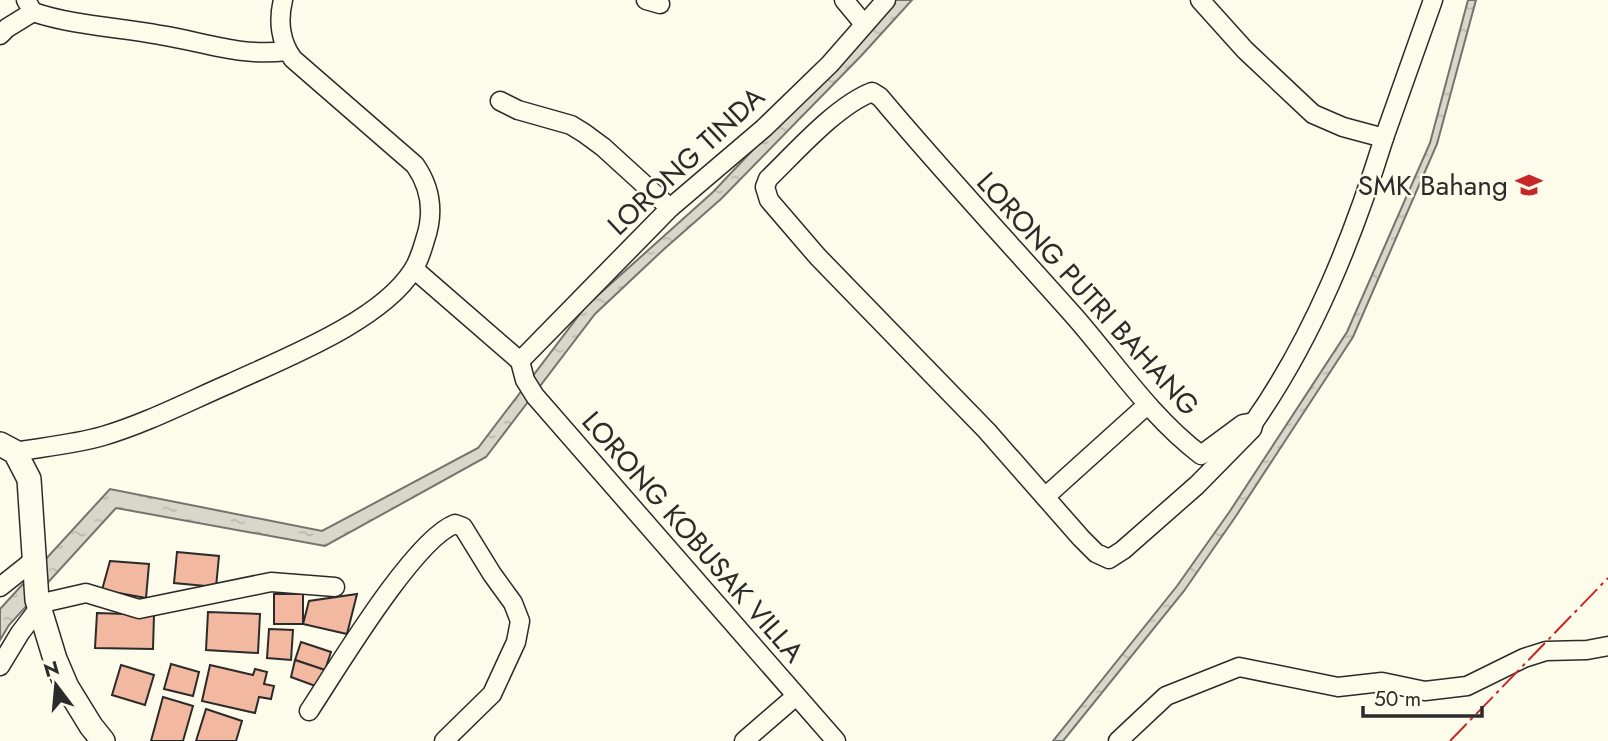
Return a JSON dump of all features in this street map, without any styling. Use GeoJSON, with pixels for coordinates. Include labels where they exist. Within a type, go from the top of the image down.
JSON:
{"type":"FeatureCollection","features":[{"type":"Feature","properties":{"kind":"main road"},"geometry":{"type":"LineString","coordinates":[[7,448],[29,479],[38,604],[67,687],[103,741]]}},
{"type":"Feature","properties":{"kind":"street"},"geometry":{"type":"LineString","coordinates":[[7,448],[104,436],[181,405],[286,358],[363,317],[397,290],[414,269],[429,228],[430,208],[422,176],[415,165],[308,73],[287,51],[281,32],[280,14],[283,0]]}},
{"type":"Feature","properties":{"kind":"street"},"geometry":{"type":"LineString","coordinates":[[844,0],[864,24]]}},
{"type":"Feature","properties":{"kind":"street","name":"LORONG TINDA"},"geometry":{"type":"LineString","coordinates":[[520,361],[670,208],[764,128],[830,64],[886,0]]}},
{"type":"Feature","properties":{"kind":"street"},"geometry":{"type":"LineString","coordinates":[[1200,0],[1245,50],[1313,114],[1343,127],[1384,138],[1433,0]]}},
{"type":"Feature","properties":{"kind":"street"},"geometry":{"type":"LineString","coordinates":[[2,29],[30,6],[69,22],[157,34],[243,53],[287,51]]}},
{"type":"Feature","properties":{"kind":"street","name":"LORONG PUTRI BAHANG"},"geometry":{"type":"LineString","coordinates":[[1208,461],[1147,405],[1106,353],[930,157],[880,97],[872,92],[859,97],[811,136],[768,179],[765,187],[769,200],[818,257],[987,431],[1096,553],[1109,559],[1144,532],[1243,424],[1254,422],[1281,384],[1302,346],[1354,229],[1384,138]]}},
{"type":"Feature","properties":{"kind":"street"},"geometry":{"type":"LineString","coordinates":[[500,101],[519,110],[571,125],[584,133],[670,208]]}},
{"type":"Feature","properties":{"kind":"street"},"geometry":{"type":"LineString","coordinates":[[414,269],[520,361]]}},
{"type":"Feature","properties":{"kind":"street","name":"LORONG KOBUSAK VILLA"},"geometry":{"type":"LineString","coordinates":[[520,361],[525,380],[535,396],[836,741]]}},
{"type":"Feature","properties":{"kind":"street"},"geometry":{"type":"LineString","coordinates":[[1045,497],[1147,405]]}},
{"type":"Feature","properties":{"kind":"street"},"geometry":{"type":"LineString","coordinates":[[309,711],[372,616],[421,549],[445,527],[455,524],[463,527],[513,603],[520,621],[516,642],[492,694],[444,741]]}},
{"type":"Feature","properties":{"kind":"street"},"geometry":{"type":"LineString","coordinates":[[0,587],[34,564]]}},
{"type":"Feature","properties":{"kind":"street"},"geometry":{"type":"LineString","coordinates":[[0,666],[38,604],[86,593],[139,609],[271,582],[335,587]]}},
{"type":"Feature","properties":{"kind":"street"},"geometry":{"type":"LineString","coordinates":[[1118,741],[1166,696],[1239,667],[1338,687],[1382,682],[1425,691],[1467,686],[1546,650],[1587,650],[1608,646]]}},
{"type":"Feature","properties":{"kind":"street"},"geometry":{"type":"LineString","coordinates":[[744,741],[796,696]]}},
{"type":"Feature","properties":{"kind":"water"},"geometry":{"type":"Polygon","coordinates":[[[895,0],[912,0],[721,199],[595,314],[486,457],[325,546],[116,508],[9,625],[0,640],[0,609],[110,489],[322,531],[478,448],[586,306],[713,192],[895,0]]]}},
{"type":"Feature","properties":{"kind":"water"},"geometry":{"type":"Polygon","coordinates":[[[1468,0],[1476,0],[1437,144],[1353,337],[1184,591],[1063,741],[1053,741],[1177,586],[1230,511],[1347,332],[1430,143],[1468,0]]]}},
{"type":"Feature","properties":{"kind":"building"},"geometry":{"type":"Polygon","coordinates":[[[177,552],[219,556],[216,587],[174,583],[177,552]]]}},
{"type":"Feature","properties":{"kind":"building"},"geometry":{"type":"Polygon","coordinates":[[[110,561],[149,564],[146,598],[102,590],[110,561]]]}},
{"type":"Feature","properties":{"kind":"building"},"geometry":{"type":"Polygon","coordinates":[[[274,594],[303,594],[303,624],[274,624],[274,594]]]}},
{"type":"Feature","properties":{"kind":"building"},"geometry":{"type":"Polygon","coordinates":[[[357,594],[347,634],[303,624],[309,601],[357,594]]]}},
{"type":"Feature","properties":{"kind":"building"},"geometry":{"type":"Polygon","coordinates":[[[208,612],[260,614],[258,653],[206,650],[208,612]]]}},
{"type":"Feature","properties":{"kind":"building"},"geometry":{"type":"Polygon","coordinates":[[[97,613],[154,615],[153,649],[95,648],[97,613]]]}},
{"type":"Feature","properties":{"kind":"building"},"geometry":{"type":"Polygon","coordinates":[[[269,629],[293,630],[291,660],[267,658],[269,629]]]}},
{"type":"Feature","properties":{"kind":"building"},"geometry":{"type":"Polygon","coordinates":[[[301,642],[331,652],[325,670],[295,660],[301,642]]]}},
{"type":"Feature","properties":{"kind":"building"},"geometry":{"type":"Polygon","coordinates":[[[295,660],[325,670],[318,687],[291,677],[295,660]]]}},
{"type":"Feature","properties":{"kind":"building"},"geometry":{"type":"Polygon","coordinates":[[[171,664],[199,672],[193,696],[164,689],[171,664]]]}},
{"type":"Feature","properties":{"kind":"building"},"geometry":{"type":"Polygon","coordinates":[[[121,665],[154,675],[145,705],[112,695],[121,665]]]}},
{"type":"Feature","properties":{"kind":"building"},"geometry":{"type":"Polygon","coordinates":[[[210,665],[253,675],[255,669],[267,672],[264,684],[274,686],[271,699],[259,697],[255,713],[202,701],[210,665]]]}},
{"type":"Feature","properties":{"kind":"building"},"geometry":{"type":"Polygon","coordinates":[[[163,697],[193,706],[183,741],[151,741],[163,697]]]}},
{"type":"Feature","properties":{"kind":"building"},"geometry":{"type":"Polygon","coordinates":[[[206,709],[242,721],[236,741],[196,741],[206,709]]]}},
{"type":"Feature","properties":{"kind":"power"},"geometry":{"type":"LineString","coordinates":[[1450,741],[1608,578]]}},
{"type":"Feature","properties":{"kind":"place","name":"SMK Bahang"},"geometry":{"type":"Point","coordinates":[1529,185]}}]}
